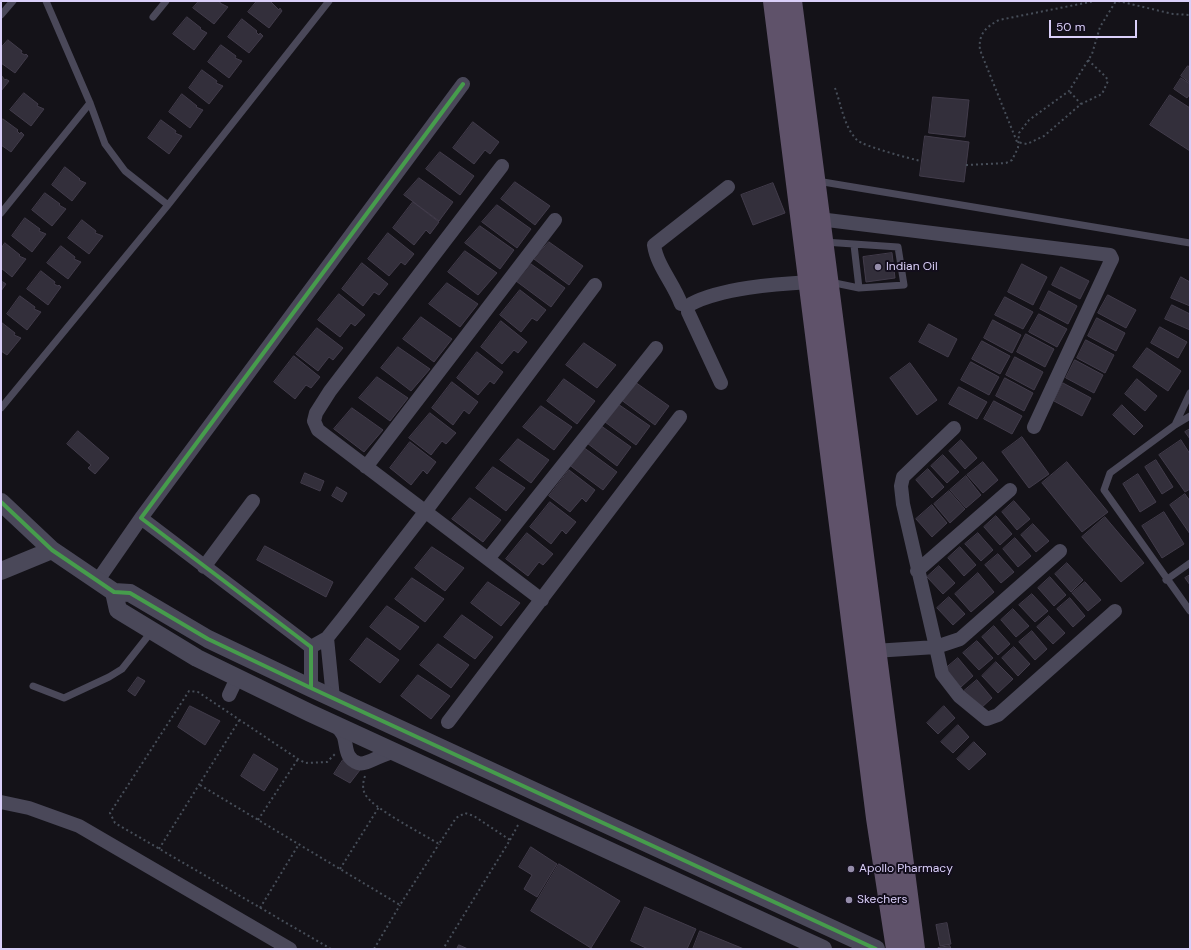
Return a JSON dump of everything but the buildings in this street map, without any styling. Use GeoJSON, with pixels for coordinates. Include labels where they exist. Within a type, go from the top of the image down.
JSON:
{"type":"FeatureCollection","features":[{"type":"Feature","properties":{"kind":"main road"},"geometry":{"type":"LineString","coordinates":[[774,1],[874,651],[914,949]]}},
{"type":"Feature","properties":{"kind":"main road"},"geometry":{"type":"LineString","coordinates":[[791,1],[822,242],[818,282],[878,818],[897,949]]}},
{"type":"Feature","properties":{"kind":"street"},"geometry":{"type":"LineString","coordinates":[[98,580],[141,518],[463,84]]}},
{"type":"Feature","properties":{"kind":"street"},"geometry":{"type":"LineString","coordinates":[[502,166],[330,391],[316,413],[314,421],[318,430],[542,600]]}},
{"type":"Feature","properties":{"kind":"street"},"geometry":{"type":"LineString","coordinates":[[721,383],[686,307],[677,294],[655,254],[654,245],[728,187]]}},
{"type":"Feature","properties":{"kind":"street"},"geometry":{"type":"LineString","coordinates":[[819,219],[1110,255],[1112,260],[1110,266],[1034,427]]}},
{"type":"Feature","properties":{"kind":"street"},"geometry":{"type":"LineString","coordinates":[[366,467],[555,220]]}},
{"type":"Feature","properties":{"kind":"street"},"geometry":{"type":"LineString","coordinates":[[686,307],[706,296],[782,283],[818,282]]}},
{"type":"Feature","properties":{"kind":"street"},"geometry":{"type":"LineString","coordinates":[[311,647],[327,638],[425,512],[595,285]]}},
{"type":"Feature","properties":{"kind":"street"},"geometry":{"type":"LineString","coordinates":[[488,559],[656,348]]}},
{"type":"Feature","properties":{"kind":"street"},"geometry":{"type":"LineString","coordinates":[[448,722],[680,417]]}},
{"type":"Feature","properties":{"kind":"street"},"geometry":{"type":"LineString","coordinates":[[954,428],[904,477],[901,486],[902,504],[942,674],[959,696],[987,719],[998,715],[1115,612]]}},
{"type":"Feature","properties":{"kind":"street"},"geometry":{"type":"LineString","coordinates":[[917,571],[1010,490]]}},
{"type":"Feature","properties":{"kind":"street"},"geometry":{"type":"LineString","coordinates":[[204,567],[254,501]]}},
{"type":"Feature","properties":{"kind":"street"},"geometry":{"type":"LineString","coordinates":[[1,502],[52,550],[114,592],[130,593],[208,639],[876,949]]}},
{"type":"Feature","properties":{"kind":"street"},"geometry":{"type":"LineString","coordinates":[[141,518],[311,647]]}},
{"type":"Feature","properties":{"kind":"street"},"geometry":{"type":"LineString","coordinates":[[1,571],[52,550]]}},
{"type":"Feature","properties":{"kind":"street"},"geometry":{"type":"LineString","coordinates":[[874,651],[936,647],[960,639],[1060,551]]}},
{"type":"Feature","properties":{"kind":"street"},"geometry":{"type":"LineString","coordinates":[[114,592],[118,610],[197,658],[335,724],[823,949]]}},
{"type":"Feature","properties":{"kind":"street"},"geometry":{"type":"LineString","coordinates":[[327,638],[333,698]]}},
{"type":"Feature","properties":{"kind":"street"},"geometry":{"type":"LineString","coordinates":[[311,647],[311,688]]}},
{"type":"Feature","properties":{"kind":"street"},"geometry":{"type":"LineString","coordinates":[[228,695],[238,678]]}},
{"type":"Feature","properties":{"kind":"street"},"geometry":{"type":"LineString","coordinates":[[335,724],[344,736],[345,747],[353,762],[368,762],[386,752],[396,752]]}},
{"type":"Feature","properties":{"kind":"street"},"geometry":{"type":"LineString","coordinates":[[1,802],[28,808],[79,826],[290,949]]}},
{"type":"Feature","properties":{"kind":"lane"},"geometry":{"type":"LineString","coordinates":[[1,16],[13,1]]}},
{"type":"Feature","properties":{"kind":"lane"},"geometry":{"type":"LineString","coordinates":[[46,1],[90,103],[105,144],[125,171],[168,205]]}},
{"type":"Feature","properties":{"kind":"lane"},"geometry":{"type":"LineString","coordinates":[[153,17],[166,1]]}},
{"type":"Feature","properties":{"kind":"lane"},"geometry":{"type":"LineString","coordinates":[[1,408],[168,205],[329,1]]}},
{"type":"Feature","properties":{"kind":"lane"},"geometry":{"type":"LineString","coordinates":[[1,213],[90,103]]}},
{"type":"Feature","properties":{"kind":"lane"},"geometry":{"type":"LineString","coordinates":[[813,180],[1190,243]]}},
{"type":"Feature","properties":{"kind":"lane"},"geometry":{"type":"LineString","coordinates":[[818,282],[859,288],[904,285],[898,247],[822,242]]}},
{"type":"Feature","properties":{"kind":"lane"},"geometry":{"type":"LineString","coordinates":[[854,245],[859,288]]}},
{"type":"Feature","properties":{"kind":"lane"},"geometry":{"type":"LineString","coordinates":[[1175,425],[1190,393]]}},
{"type":"Feature","properties":{"kind":"lane"},"geometry":{"type":"LineString","coordinates":[[1190,416],[1175,425],[1110,473],[1104,490],[1190,612]]}},
{"type":"Feature","properties":{"kind":"lane"},"geometry":{"type":"LineString","coordinates":[[1166,580],[1190,563]]}},
{"type":"Feature","properties":{"kind":"lane"},"geometry":{"type":"LineString","coordinates":[[33,686],[64,698],[77,693],[122,669],[152,631]]}},
{"type":"Feature","properties":{"kind":"path"},"geometry":{"type":"LineString","coordinates":[[966,165],[1006,163],[1012,160],[1018,148],[1017,142],[980,50],[979,42],[982,33],[989,25],[999,20],[1095,1]]}},
{"type":"Feature","properties":{"kind":"path"},"geometry":{"type":"LineString","coordinates":[[1017,142],[1019,133],[1029,120],[1069,91],[1092,54],[1100,27],[1117,1],[1173,14],[1190,15]]}},
{"type":"Feature","properties":{"kind":"path"},"geometry":{"type":"LineString","coordinates":[[1017,142],[1027,144],[1044,136],[1081,104],[1102,94],[1107,85],[1106,77],[1088,60]]}},
{"type":"Feature","properties":{"kind":"path"},"geometry":{"type":"LineString","coordinates":[[835,88],[848,127],[857,141],[906,158],[922,161]]}},
{"type":"Feature","properties":{"kind":"path"},"geometry":{"type":"LineString","coordinates":[[1069,91],[1081,104]]}},
{"type":"Feature","properties":{"kind":"path"},"geometry":{"type":"LineString","coordinates":[[331,949],[115,823],[110,817],[110,810],[189,691],[198,692],[305,763],[328,762],[337,752]]}},
{"type":"Feature","properties":{"kind":"path"},"geometry":{"type":"LineString","coordinates":[[159,849],[240,719]]}},
{"type":"Feature","properties":{"kind":"path"},"geometry":{"type":"LineString","coordinates":[[258,820],[298,759]]}},
{"type":"Feature","properties":{"kind":"path"},"geometry":{"type":"LineString","coordinates":[[362,782],[364,793],[367,798],[378,807],[439,844]]}},
{"type":"Feature","properties":{"kind":"path"},"geometry":{"type":"LineString","coordinates":[[200,785],[400,905]]}},
{"type":"Feature","properties":{"kind":"path"},"geometry":{"type":"LineString","coordinates":[[340,869],[378,807]]}},
{"type":"Feature","properties":{"kind":"path"},"geometry":{"type":"LineString","coordinates":[[374,949],[400,905],[456,818],[464,813],[474,816],[510,840],[443,949]]}},
{"type":"Feature","properties":{"kind":"path"},"geometry":{"type":"LineString","coordinates":[[260,908],[299,844]]}},
{"type":"Feature","properties":{"kind":"cycle path"},"geometry":{"type":"LineString","coordinates":[[311,688],[311,647],[141,518],[463,84]]}},
{"type":"Feature","properties":{"kind":"cycle path"},"geometry":{"type":"LineString","coordinates":[[1,502],[52,550],[114,592],[130,593],[208,639],[876,949]]}},
{"type":"Feature","properties":{"kind":"place","name":"Indian Oil"},"geometry":{"type":"Point","coordinates":[878,267]}},
{"type":"Feature","properties":{"kind":"place","name":"Apollo Pharmacy"},"geometry":{"type":"Point","coordinates":[851,869]}},
{"type":"Feature","properties":{"kind":"place","name":"Skechers"},"geometry":{"type":"Point","coordinates":[849,900]}}]}
